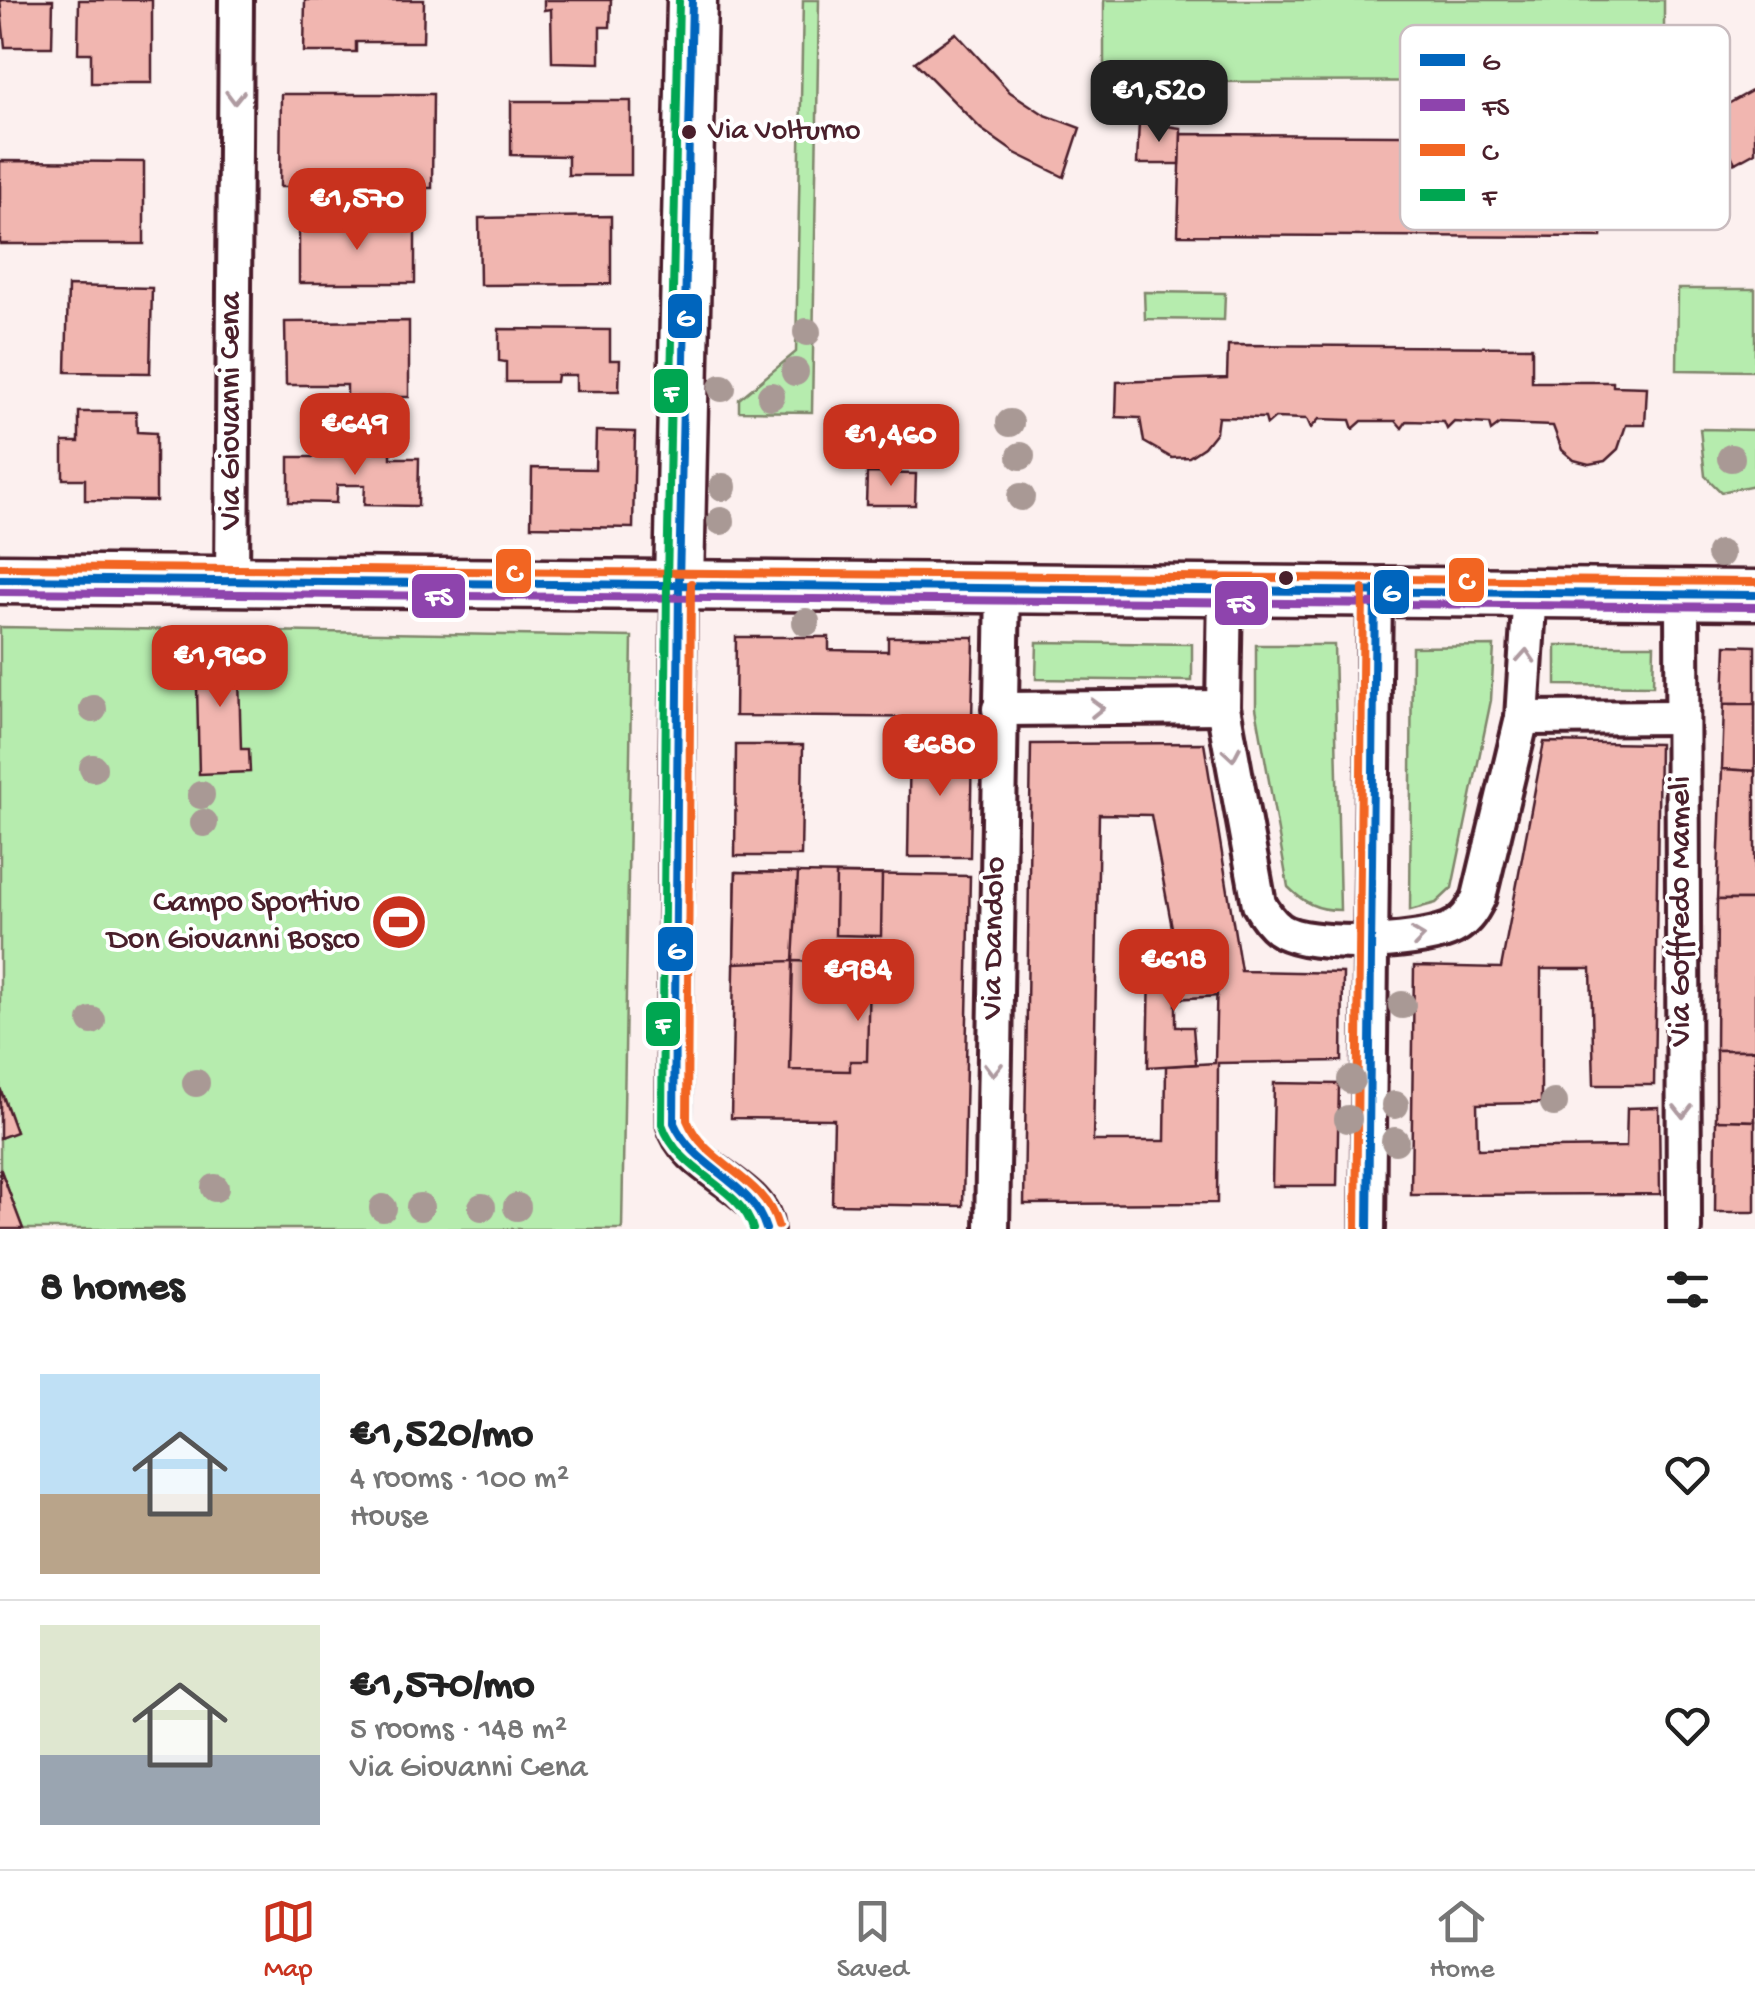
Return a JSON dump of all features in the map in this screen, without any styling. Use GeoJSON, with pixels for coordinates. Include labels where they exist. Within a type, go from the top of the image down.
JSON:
{"type":"FeatureCollection","features":[{"type":"Feature","properties":{"kind":"main road"},"geometry":{"type":"LineString","coordinates":[[679,583],[692,0]]}},
{"type":"Feature","properties":{"kind":"main road"},"geometry":{"type":"LineString","coordinates":[[0,580],[1755,594]]}},
{"type":"Feature","properties":{"kind":"street","name":"Via Giovanni Cena"},"geometry":{"type":"LineString","coordinates":[[232,582],[236,0]]}},
{"type":"Feature","properties":{"kind":"street"},"geometry":{"type":"LineString","coordinates":[[679,583],[674,1123],[689,1152],[758,1207],[766,1229]]}},
{"type":"Feature","properties":{"kind":"street","name":"Via Dandolo"},"geometry":{"type":"LineString","coordinates":[[992,1229],[1003,586]]}},
{"type":"Feature","properties":{"kind":"street"},"geometry":{"type":"LineString","coordinates":[[1225,588],[1223,707],[1259,904],[1266,915],[1291,935],[1368,941],[1424,938],[1447,931],[1471,914],[1480,897],[1522,718],[1530,591]]}},
{"type":"Feature","properties":{"kind":"street"},"geometry":{"type":"LineString","coordinates":[[1368,1229],[1368,941],[1375,589]]}},
{"type":"Feature","properties":{"kind":"street","name":"Via Goffredo Mameli"},"geometry":{"type":"LineString","coordinates":[[1682,593],[1684,1229]]}},
{"type":"Feature","properties":{"kind":"street"},"geometry":{"type":"LineString","coordinates":[[999,709],[1223,707]]}},
{"type":"Feature","properties":{"kind":"street"},"geometry":{"type":"LineString","coordinates":[[1522,718],[1681,717]]}},
{"type":"Feature","properties":{"kind":"green space"},"geometry":{"type":"Polygon","coordinates":[[[803,0],[819,0],[812,412],[739,411],[739,399],[796,352],[803,0]]]}},
{"type":"Feature","properties":{"kind":"green space"},"geometry":{"type":"Polygon","coordinates":[[[1104,0],[1664,0],[1664,25],[1400,25],[1400,81],[1104,82],[1104,0]]]}},
{"type":"Feature","properties":{"kind":"green space"},"geometry":{"type":"Polygon","coordinates":[[[1678,289],[1755,289],[1755,371],[1677,370],[1678,289]]]}},
{"type":"Feature","properties":{"kind":"green space"},"geometry":{"type":"Polygon","coordinates":[[[1144,292],[1225,293],[1224,320],[1145,319],[1144,292]]]}},
{"type":"Feature","properties":{"kind":"green space"},"geometry":{"type":"Polygon","coordinates":[[[1700,429],[1755,430],[1755,485],[1721,492],[1705,476],[1700,429]]]}},
{"type":"Feature","properties":{"kind":"green space"},"geometry":{"type":"Polygon","coordinates":[[[0,627],[632,637],[622,1229],[23,1229],[0,1168],[0,1138],[16,1131],[0,1088],[0,627]]]}},
{"type":"Feature","properties":{"kind":"green space"},"geometry":{"type":"Polygon","coordinates":[[[1037,642],[1192,644],[1192,681],[1036,679],[1037,642]]]}},
{"type":"Feature","properties":{"kind":"green space"},"geometry":{"type":"Polygon","coordinates":[[[1256,645],[1334,645],[1340,910],[1311,904],[1288,887],[1256,708],[1256,645]]]}},
{"type":"Feature","properties":{"kind":"green space"},"geometry":{"type":"Polygon","coordinates":[[[1556,645],[1654,645],[1653,686],[1556,685],[1556,645]]]}},
{"type":"Feature","properties":{"kind":"green space"},"geometry":{"type":"Polygon","coordinates":[[[1494,646],[1491,700],[1452,888],[1436,903],[1410,910],[1412,647],[1494,646]]]}},
{"type":"Feature","properties":{"kind":"building"},"geometry":{"type":"Polygon","coordinates":[[[0,0],[53,0],[52,47],[5,47],[0,0]]]}},
{"type":"Feature","properties":{"kind":"building"},"geometry":{"type":"Polygon","coordinates":[[[79,0],[152,0],[152,83],[91,83],[91,53],[78,53],[79,0]]]}},
{"type":"Feature","properties":{"kind":"building"},"geometry":{"type":"Polygon","coordinates":[[[305,0],[424,0],[423,42],[356,42],[356,52],[304,52],[305,0]]]}},
{"type":"Feature","properties":{"kind":"building"},"geometry":{"type":"Polygon","coordinates":[[[544,0],[611,0],[610,27],[600,27],[600,63],[552,62],[551,9],[544,10],[544,0]]]}},
{"type":"Feature","properties":{"kind":"building"},"geometry":{"type":"Polygon","coordinates":[[[956,33],[1010,92],[1045,115],[1080,128],[1064,177],[1015,153],[981,129],[915,62],[956,33]]]}},
{"type":"Feature","properties":{"kind":"building"},"geometry":{"type":"Polygon","coordinates":[[[1755,89],[1755,152],[1735,163],[1730,153],[1730,103],[1755,89]]]}},
{"type":"Feature","properties":{"kind":"building"},"geometry":{"type":"Polygon","coordinates":[[[281,94],[433,94],[432,188],[389,188],[389,180],[328,180],[328,187],[280,187],[281,94]]]}},
{"type":"Feature","properties":{"kind":"building"},"geometry":{"type":"Polygon","coordinates":[[[511,101],[631,101],[631,175],[568,175],[568,156],[511,155],[511,101]]]}},
{"type":"Feature","properties":{"kind":"building"},"geometry":{"type":"Polygon","coordinates":[[[1139,122],[1181,128],[1180,164],[1137,164],[1139,122]]]}},
{"type":"Feature","properties":{"kind":"building"},"geometry":{"type":"Polygon","coordinates":[[[1181,134],[1400,135],[1400,230],[1601,230],[1601,237],[1178,235],[1181,134]]]}},
{"type":"Feature","properties":{"kind":"building"},"geometry":{"type":"Polygon","coordinates":[[[0,161],[144,162],[144,244],[0,244],[0,161]]]}},
{"type":"Feature","properties":{"kind":"building"},"geometry":{"type":"Polygon","coordinates":[[[611,216],[611,284],[480,285],[479,218],[611,216]]]}},
{"type":"Feature","properties":{"kind":"building"},"geometry":{"type":"Polygon","coordinates":[[[299,223],[415,223],[415,283],[299,283],[299,223]]]}},
{"type":"Feature","properties":{"kind":"building"},"geometry":{"type":"Polygon","coordinates":[[[68,286],[152,288],[150,373],[66,372],[68,286]]]}},
{"type":"Feature","properties":{"kind":"building"},"geometry":{"type":"Polygon","coordinates":[[[409,321],[409,397],[347,397],[347,385],[286,385],[285,322],[409,321]]]}},
{"type":"Feature","properties":{"kind":"building"},"geometry":{"type":"Polygon","coordinates":[[[499,329],[610,330],[610,360],[620,360],[619,391],[576,391],[576,375],[557,375],[556,382],[506,382],[506,362],[499,361],[499,329]]]}},
{"type":"Feature","properties":{"kind":"building"},"geometry":{"type":"Polygon","coordinates":[[[1228,345],[1532,347],[1532,382],[1613,382],[1613,386],[1647,387],[1645,425],[1626,425],[1618,449],[1605,461],[1589,464],[1574,460],[1562,450],[1553,426],[1500,424],[1491,431],[1489,424],[1454,422],[1447,429],[1444,422],[1407,421],[1402,428],[1396,421],[1362,421],[1353,429],[1350,420],[1319,419],[1311,428],[1307,419],[1275,418],[1267,425],[1265,418],[1218,417],[1216,432],[1204,447],[1189,457],[1172,458],[1144,442],[1140,418],[1116,417],[1117,382],[1227,378],[1228,345]]]}},
{"type":"Feature","properties":{"kind":"building"},"geometry":{"type":"Polygon","coordinates":[[[79,412],[136,412],[137,432],[156,433],[156,501],[85,500],[85,479],[63,479],[63,442],[79,442],[79,412]]]}},
{"type":"Feature","properties":{"kind":"building"},"geometry":{"type":"Polygon","coordinates":[[[596,431],[635,432],[633,528],[531,526],[532,468],[595,469],[596,431]]]}},
{"type":"Feature","properties":{"kind":"building"},"geometry":{"type":"Polygon","coordinates":[[[831,431],[923,433],[922,459],[831,457],[831,431]]]}},
{"type":"Feature","properties":{"kind":"building"},"geometry":{"type":"Polygon","coordinates":[[[319,452],[391,452],[391,458],[419,458],[418,506],[364,505],[365,485],[337,485],[336,503],[289,502],[289,457],[319,457],[319,452]]]}},
{"type":"Feature","properties":{"kind":"building"},"geometry":{"type":"Polygon","coordinates":[[[867,473],[916,474],[915,505],[866,505],[867,473]]]}},
{"type":"Feature","properties":{"kind":"building"},"geometry":{"type":"Polygon","coordinates":[[[736,637],[829,637],[829,650],[888,651],[888,637],[974,637],[972,718],[735,716],[736,637]]]}},
{"type":"Feature","properties":{"kind":"building"},"geometry":{"type":"Polygon","coordinates":[[[238,642],[241,749],[249,749],[250,772],[199,774],[196,644],[238,642]]]}},
{"type":"Feature","properties":{"kind":"building"},"geometry":{"type":"Polygon","coordinates":[[[1726,645],[1755,646],[1755,704],[1724,704],[1726,645]]]}},
{"type":"Feature","properties":{"kind":"building"},"geometry":{"type":"Polygon","coordinates":[[[1724,704],[1755,704],[1755,771],[1722,769],[1724,704]]]}},
{"type":"Feature","properties":{"kind":"building"},"geometry":{"type":"Polygon","coordinates":[[[926,717],[972,718],[972,741],[925,741],[926,717]]]}},
{"type":"Feature","properties":{"kind":"building"},"geometry":{"type":"Polygon","coordinates":[[[910,740],[972,741],[970,857],[908,857],[910,740]]]}},
{"type":"Feature","properties":{"kind":"building"},"geometry":{"type":"Polygon","coordinates":[[[1544,742],[1659,744],[1654,1085],[1594,1085],[1591,969],[1541,969],[1541,1103],[1477,1104],[1478,1149],[1626,1147],[1627,1108],[1659,1107],[1660,1194],[1411,1195],[1414,966],[1501,968],[1544,742]]]}},
{"type":"Feature","properties":{"kind":"building"},"geometry":{"type":"Polygon","coordinates":[[[1204,743],[1241,971],[1343,973],[1342,1061],[1218,1063],[1217,1203],[1024,1204],[1031,744],[1204,743]],[[1099,814],[1093,1141],[1165,1141],[1166,1066],[1215,1063],[1217,971],[1204,971],[1199,946],[1176,949],[1151,815],[1099,814]]]}},
{"type":"Feature","properties":{"kind":"building"},"geometry":{"type":"Polygon","coordinates":[[[736,745],[803,745],[801,856],[735,856],[736,745]]]}},
{"type":"Feature","properties":{"kind":"building"},"geometry":{"type":"Polygon","coordinates":[[[1722,769],[1755,771],[1755,900],[1717,900],[1722,769]]]}},
{"type":"Feature","properties":{"kind":"building"},"geometry":{"type":"Polygon","coordinates":[[[736,872],[970,876],[963,1206],[832,1204],[834,1119],[731,1118],[736,872]]]}},
{"type":"Feature","properties":{"kind":"building"},"geometry":{"type":"Polygon","coordinates":[[[736,872],[798,873],[793,961],[734,963],[736,872]]]}},
{"type":"Feature","properties":{"kind":"building"},"geometry":{"type":"Polygon","coordinates":[[[836,874],[882,875],[881,936],[835,935],[836,874]]]}},
{"type":"Feature","properties":{"kind":"building"},"geometry":{"type":"Polygon","coordinates":[[[1717,900],[1755,900],[1755,1050],[1716,1050],[1717,900]]]}},
{"type":"Feature","properties":{"kind":"building"},"geometry":{"type":"Polygon","coordinates":[[[793,961],[856,963],[855,973],[869,974],[867,1061],[850,1061],[850,1071],[790,1070],[793,961]]]}},
{"type":"Feature","properties":{"kind":"building"},"geometry":{"type":"Polygon","coordinates":[[[1150,969],[1217,971],[1217,996],[1176,999],[1176,1027],[1193,1027],[1196,1064],[1148,1067],[1150,969]]]}},
{"type":"Feature","properties":{"kind":"building"},"geometry":{"type":"Polygon","coordinates":[[[1716,1050],[1755,1050],[1755,1121],[1716,1120],[1716,1050]]]}},
{"type":"Feature","properties":{"kind":"building"},"geometry":{"type":"Polygon","coordinates":[[[1274,1083],[1339,1084],[1337,1186],[1272,1186],[1274,1083]]]}},
{"type":"Feature","properties":{"kind":"building"},"geometry":{"type":"Polygon","coordinates":[[[0,1088],[16,1132],[0,1138],[0,1088]]]}},
{"type":"Feature","properties":{"kind":"building"},"geometry":{"type":"Polygon","coordinates":[[[1716,1120],[1755,1121],[1755,1212],[1715,1212],[1716,1120]]]}},
{"type":"Feature","properties":{"kind":"building"},"geometry":{"type":"Polygon","coordinates":[[[0,1168],[23,1229],[0,1229],[0,1168]]]}},
{"type":"Feature","properties":{"kind":"transit line","name":"F"},"geometry":{"type":"LineString","coordinates":[[679,0],[667,583],[662,1124],[682,1155],[736,1201],[753,1229]]}},
{"type":"Feature","properties":{"kind":"transit line","name":"G"},"geometry":{"type":"LineString","coordinates":[[692,0],[679,583],[674,1123],[695,1152],[749,1199],[766,1229]]}},
{"type":"Feature","properties":{"kind":"transit line","name":"C"},"geometry":{"type":"LineString","coordinates":[[0,567],[1755,582]]}},
{"type":"Feature","properties":{"kind":"transit line","name":"G"},"geometry":{"type":"LineString","coordinates":[[0,579],[1755,595]]}},
{"type":"Feature","properties":{"kind":"transit line","name":"C"},"geometry":{"type":"LineString","coordinates":[[691,583],[687,1120],[707,1149],[761,1195],[778,1226]]}},
{"type":"Feature","properties":{"kind":"transit line","name":"C"},"geometry":{"type":"LineString","coordinates":[[1356,1229],[1363,589]]}},
{"type":"Feature","properties":{"kind":"transit line","name":"G"},"geometry":{"type":"LineString","coordinates":[[1368,1229],[1375,589]]}},
{"type":"Feature","properties":{"kind":"transit line","name":"FS"},"geometry":{"type":"LineString","coordinates":[[0,592],[1755,607]]}},
{"type":"Feature","properties":{"kind":"place","name":"Via Volturno"},"geometry":{"type":"Point","coordinates":[689,132]}},
{"type":"Feature","properties":{"kind":"place","name":"Campo Sportivo Don Giovanni Bosco"},"geometry":{"type":"Point","coordinates":[399,922]}}]}
